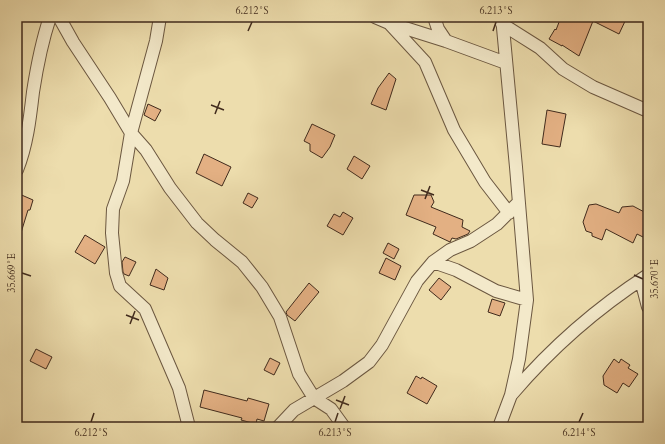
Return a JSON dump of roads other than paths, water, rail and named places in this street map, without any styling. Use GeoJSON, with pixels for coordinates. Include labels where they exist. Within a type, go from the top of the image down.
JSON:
{"type":"FeatureCollection","features":[{"type":"Feature","properties":{"kind":"street"},"geometry":{"type":"LineString","coordinates":[[17,170],[28,131],[38,64],[50,17]]}},
{"type":"Feature","properties":{"kind":"street"},"geometry":{"type":"LineString","coordinates":[[59,17],[73,42],[131,133],[146,150],[170,188],[197,223],[242,262],[262,287],[280,317],[299,374],[314,398],[331,409],[344,427]]}},
{"type":"Feature","properties":{"kind":"street"},"geometry":{"type":"LineString","coordinates":[[160,17],[156,41],[131,133],[122,181],[113,209],[112,233],[116,273],[120,286],[145,309],[179,388],[189,427]]}},
{"type":"Feature","properties":{"kind":"street"},"geometry":{"type":"LineString","coordinates":[[375,17],[506,63]]}},
{"type":"Feature","properties":{"kind":"street"},"geometry":{"type":"LineString","coordinates":[[434,17],[438,29],[446,41]]}},
{"type":"Feature","properties":{"kind":"street"},"geometry":{"type":"LineString","coordinates":[[499,427],[511,395],[521,344],[526,300],[516,167],[502,21]]}},
{"type":"Feature","properties":{"kind":"street"},"geometry":{"type":"LineString","coordinates":[[502,21],[540,48],[563,69],[593,87],[648,111]]}},
{"type":"Feature","properties":{"kind":"street"},"geometry":{"type":"LineString","coordinates":[[389,23],[425,62],[454,130],[485,182],[509,213]]}},
{"type":"Feature","properties":{"kind":"street"},"geometry":{"type":"LineString","coordinates":[[278,427],[294,410],[343,381],[369,362],[382,345],[418,281],[433,262],[450,250],[471,241],[497,224],[518,203]]}},
{"type":"Feature","properties":{"kind":"street"},"geometry":{"type":"LineString","coordinates":[[433,262],[456,270],[496,291],[526,300]]}},
{"type":"Feature","properties":{"kind":"street"},"geometry":{"type":"LineString","coordinates":[[511,395],[545,357],[574,330],[616,296],[645,277],[648,307]]}}]}
